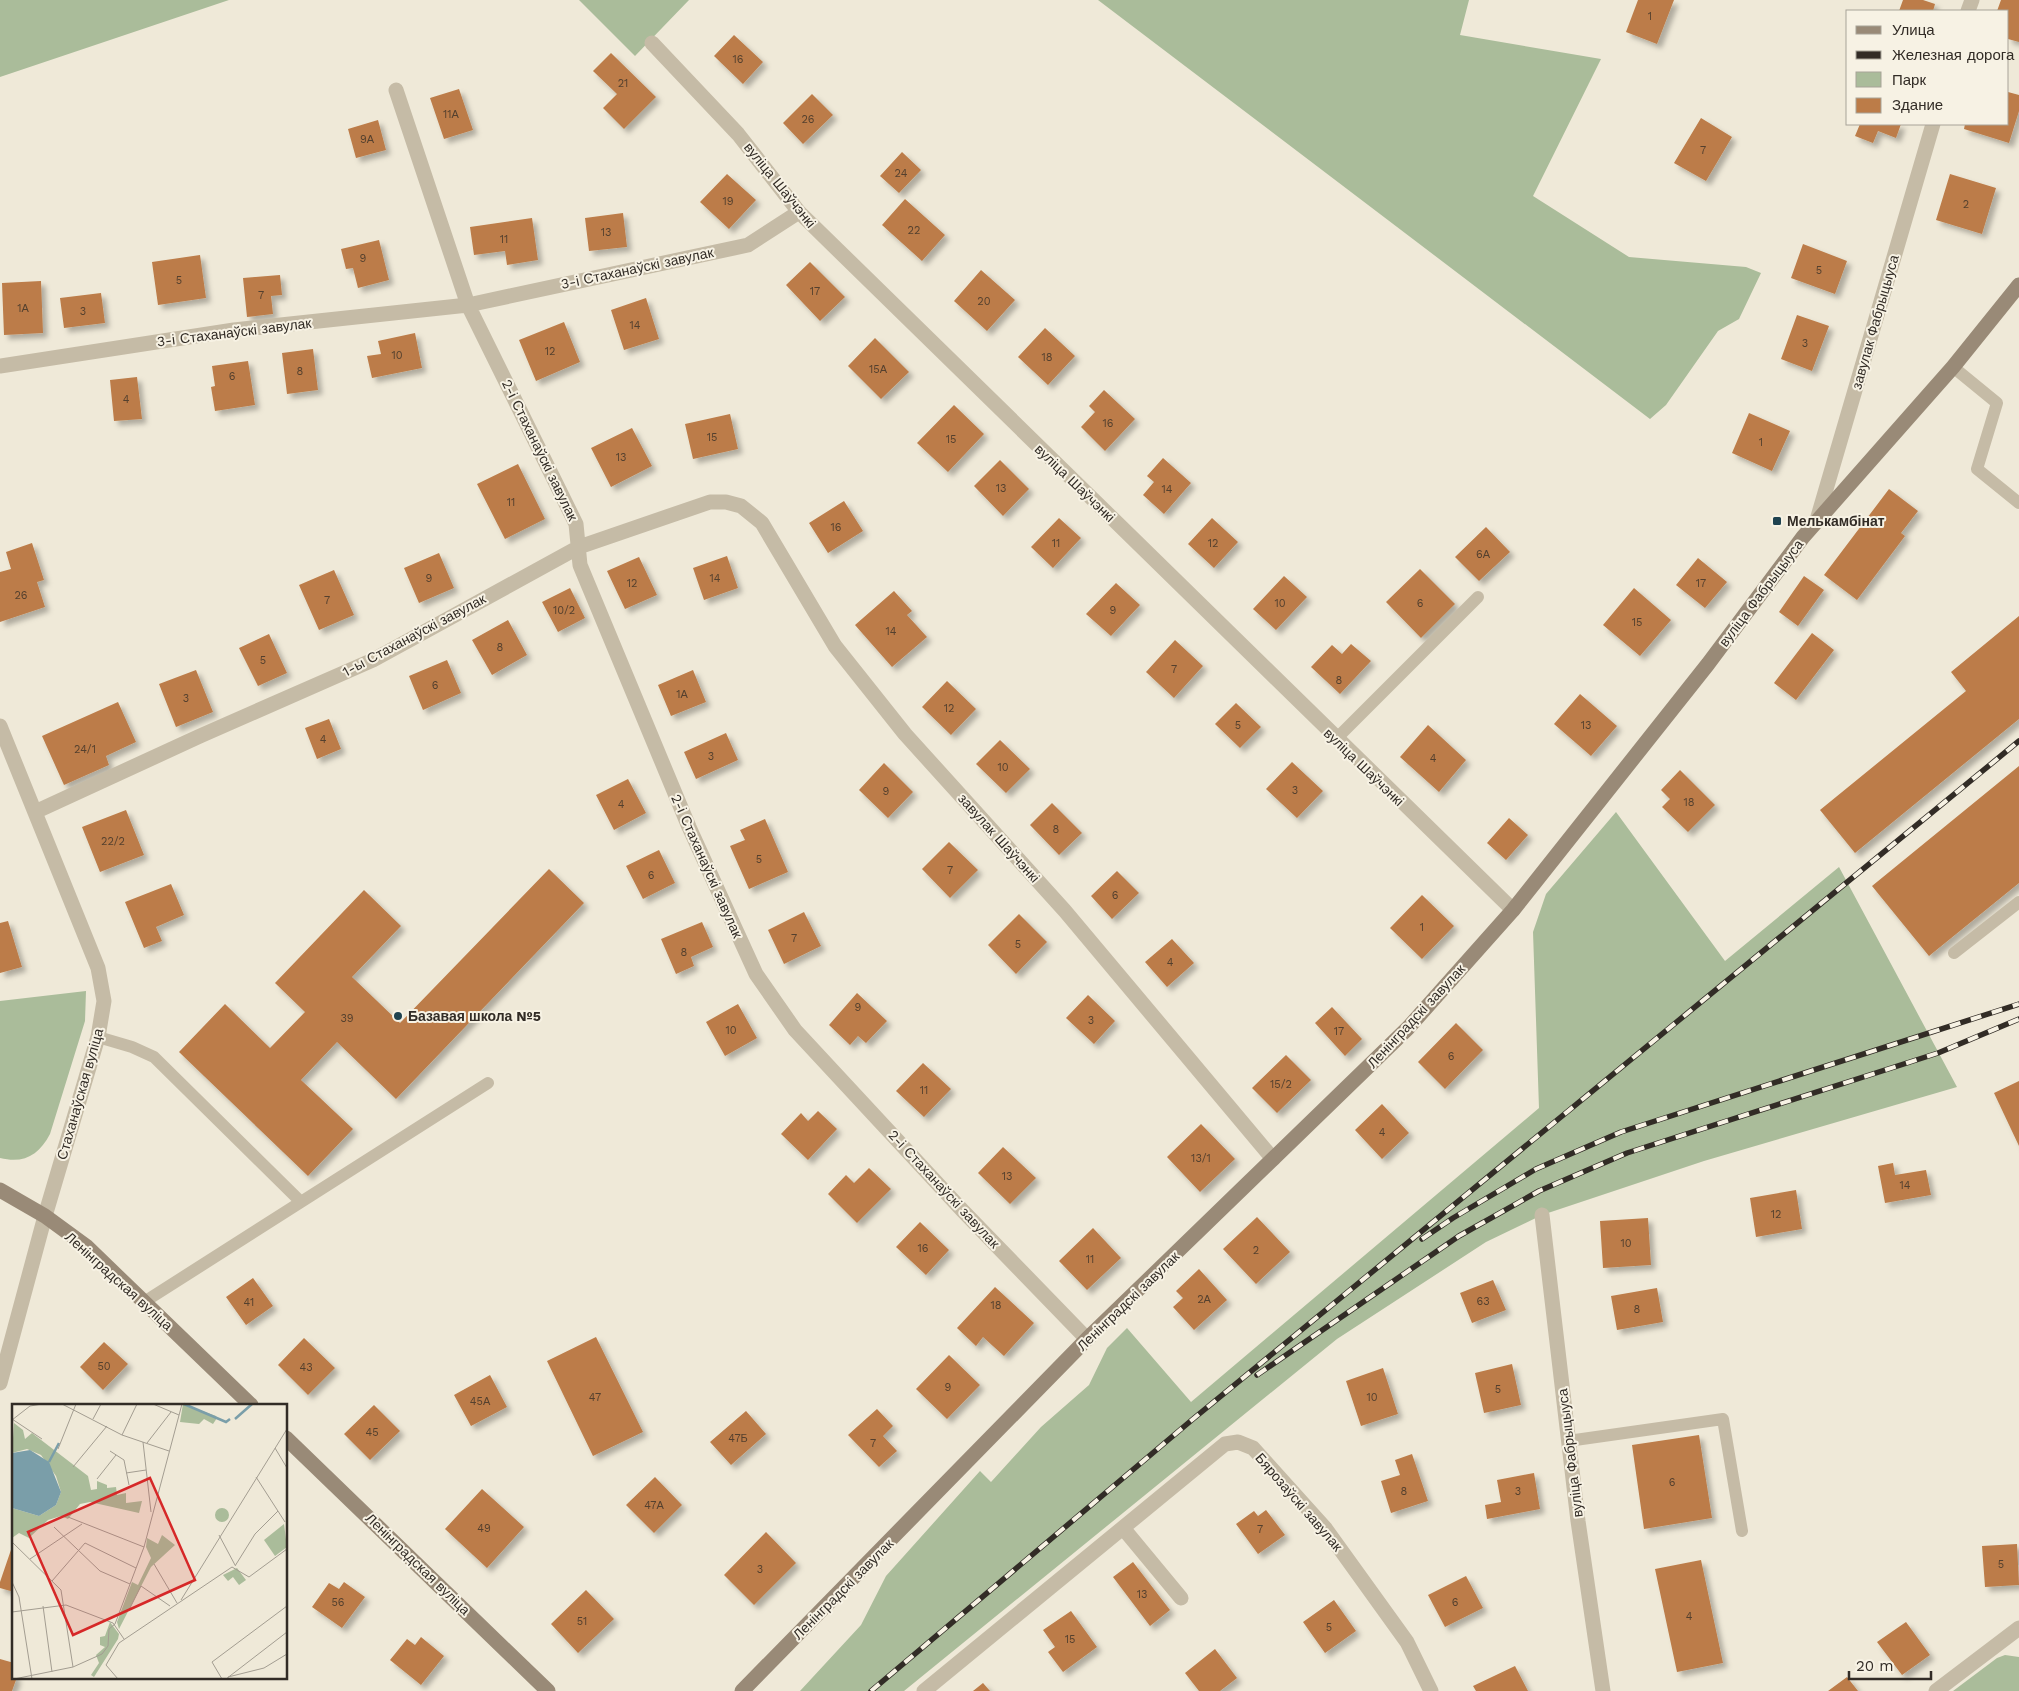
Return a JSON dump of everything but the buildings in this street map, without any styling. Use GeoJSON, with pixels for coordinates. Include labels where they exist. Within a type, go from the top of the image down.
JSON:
{"type":"FeatureCollection","features":[{"type":"Feature","properties":{"kind":"street","name":"вуліца Шаўчэнкі"},"geometry":{"type":"LineString","coordinates":[[652,43],[738,134],[798,212],[1513,910]]}},
{"type":"Feature","properties":{"kind":"street"},"geometry":{"type":"LineString","coordinates":[[396,90],[468,305]]}},
{"type":"Feature","properties":{"kind":"street","name":"завулак Фабрыцыуса"},"geometry":{"type":"LineString","coordinates":[[1817,520],[1933,125]]}},
{"type":"Feature","properties":{"kind":"street","name":"3-і Стаханаўскі завулак"},"geometry":{"type":"LineString","coordinates":[[0,366],[234,330],[468,305],[748,245],[798,212]]}},
{"type":"Feature","properties":{"kind":"street","name":"вуліца Фабрыцыуса"},"geometry":{"type":"LineString","coordinates":[[1513,910],[1708,664],[1817,520],[1953,367],[2019,285]]}},
{"type":"Feature","properties":{"kind":"street","name":"2-і Стаханаўскі завулак"},"geometry":{"type":"LineString","coordinates":[[468,305],[576,524],[580,565],[689,827],[756,974],[796,1030],[962,1210],[1087,1339]]}},
{"type":"Feature","properties":{"kind":"street","name":"1-ы Стаханаўскі завулак"},"geometry":{"type":"LineString","coordinates":[[35,812],[209,732],[374,660],[579,547],[710,502],[726,502],[742,506]]}},
{"type":"Feature","properties":{"kind":"street","name":"завулак Шаўчэнкі"},"geometry":{"type":"LineString","coordinates":[[742,506],[762,523],[835,646],[905,734],[1065,911],[1273,1159]]}},
{"type":"Feature","properties":{"kind":"street","name":"Стаханаўская вуліца"},"geometry":{"type":"LineString","coordinates":[[0,726],[98,968],[104,1001],[98,1037],[45,1216],[0,1383]]}},
{"type":"Feature","properties":{"kind":"street","name":"Ленінградскі завулак"},"geometry":{"type":"LineString","coordinates":[[742,1691],[1087,1339],[1408,1028],[1513,910]]}},
{"type":"Feature","properties":{"kind":"street","name":"Ленінградская вуліца"},"geometry":{"type":"LineString","coordinates":[[0,1190],[45,1216],[86,1246],[250,1404]]}},
{"type":"Feature","properties":{"kind":"street","name":"вуліца Фабрыцыуса"},"geometry":{"type":"LineString","coordinates":[[1542,1215],[1578,1521],[1603,1691]]}},
{"type":"Feature","properties":{"kind":"street","name":"Ленінградская вуліца"},"geometry":{"type":"LineString","coordinates":[[288,1440],[548,1691]]}},
{"type":"Feature","properties":{"kind":"street","name":"Бярозаўскі завулак"},"geometry":{"type":"LineString","coordinates":[[924,1691],[1225,1444],[1238,1442],[1253,1448],[1325,1528],[1407,1642],[1431,1691]]}},
{"type":"Feature","properties":{"kind":"street"},"geometry":{"type":"LineString","coordinates":[[1123,1528],[1181,1598]]}},
{"type":"Feature","properties":{"kind":"street"},"geometry":{"type":"LineString","coordinates":[[1936,1691],[2019,1628]]}},
{"type":"Feature","properties":{"kind":"lane"},"geometry":{"type":"LineString","coordinates":[[1953,367],[1998,403],[1977,469],[2019,503]]}},
{"type":"Feature","properties":{"kind":"lane"},"geometry":{"type":"LineString","coordinates":[[1336,739],[1478,597]]}},
{"type":"Feature","properties":{"kind":"lane"},"geometry":{"type":"LineString","coordinates":[[1954,954],[2019,902]]}},
{"type":"Feature","properties":{"kind":"lane"},"geometry":{"type":"LineString","coordinates":[[98,1037],[132,1047],[154,1057],[302,1202]]}},
{"type":"Feature","properties":{"kind":"lane"},"geometry":{"type":"LineString","coordinates":[[144,1302],[488,1083]]}},
{"type":"Feature","properties":{"kind":"lane"},"geometry":{"type":"LineString","coordinates":[[1568,1441],[1723,1419],[1742,1532]]}},
{"type":"Feature","properties":{"kind":"green space"},"geometry":{"type":"Polygon","coordinates":[[[0,0],[229,0],[0,77],[0,0]]]}},
{"type":"Feature","properties":{"kind":"green space"},"geometry":{"type":"Polygon","coordinates":[[[579,0],[689,0],[635,56],[579,0]]]}},
{"type":"Feature","properties":{"kind":"green space"},"geometry":{"type":"Polygon","coordinates":[[[1098,0],[1469,0],[1460,35],[1601,59],[1533,196],[1629,257],[1746,267],[1761,273],[1739,319],[1718,331],[1666,405],[1650,419],[1098,0]]]}},
{"type":"Feature","properties":{"kind":"green space"},"geometry":{"type":"Polygon","coordinates":[[[1616,812],[1725,961],[1839,867],[1957,1087],[1704,1161],[1542,1215],[1486,1242],[1337,1339],[904,1691],[800,1691],[861,1625],[886,1576],[980,1471],[991,1482],[1041,1427],[1089,1385],[1107,1348],[1127,1328],[1191,1402],[1539,1108],[1533,932],[1546,894],[1616,812]]]}},
{"type":"Feature","properties":{"kind":"green space"},"geometry":{"type":"Polygon","coordinates":[[[86,991],[85,1021],[50,1134],[41,1147],[30,1156],[16,1160],[0,1158],[0,1001],[86,991]]]}},
{"type":"Feature","properties":{"kind":"green space"},"geometry":{"type":"Polygon","coordinates":[[[2005,1655],[2019,1657],[2019,1691],[1953,1691],[1997,1658],[2005,1655]]]}},
{"type":"Feature","properties":{"kind":"railway"},"geometry":{"type":"LineString","coordinates":[[871,1691],[1193,1419],[2019,741]]}},
{"type":"Feature","properties":{"kind":"railway"},"geometry":{"type":"LineString","coordinates":[[1422,1239],[1453,1218],[1536,1169],[1621,1132],[2019,1004]]}},
{"type":"Feature","properties":{"kind":"railway"},"geometry":{"type":"LineString","coordinates":[[1257,1375],[1459,1236],[1539,1191],[1627,1153],[1938,1053],[2019,1019]]}},
{"type":"Feature","properties":{"kind":"place","name":"Мелькамбінат"},"geometry":{"type":"Point","coordinates":[1777,521]}},
{"type":"Feature","properties":{"kind":"place","name":"Базавая школа №5"},"geometry":{"type":"Point","coordinates":[398,1016]}}]}
